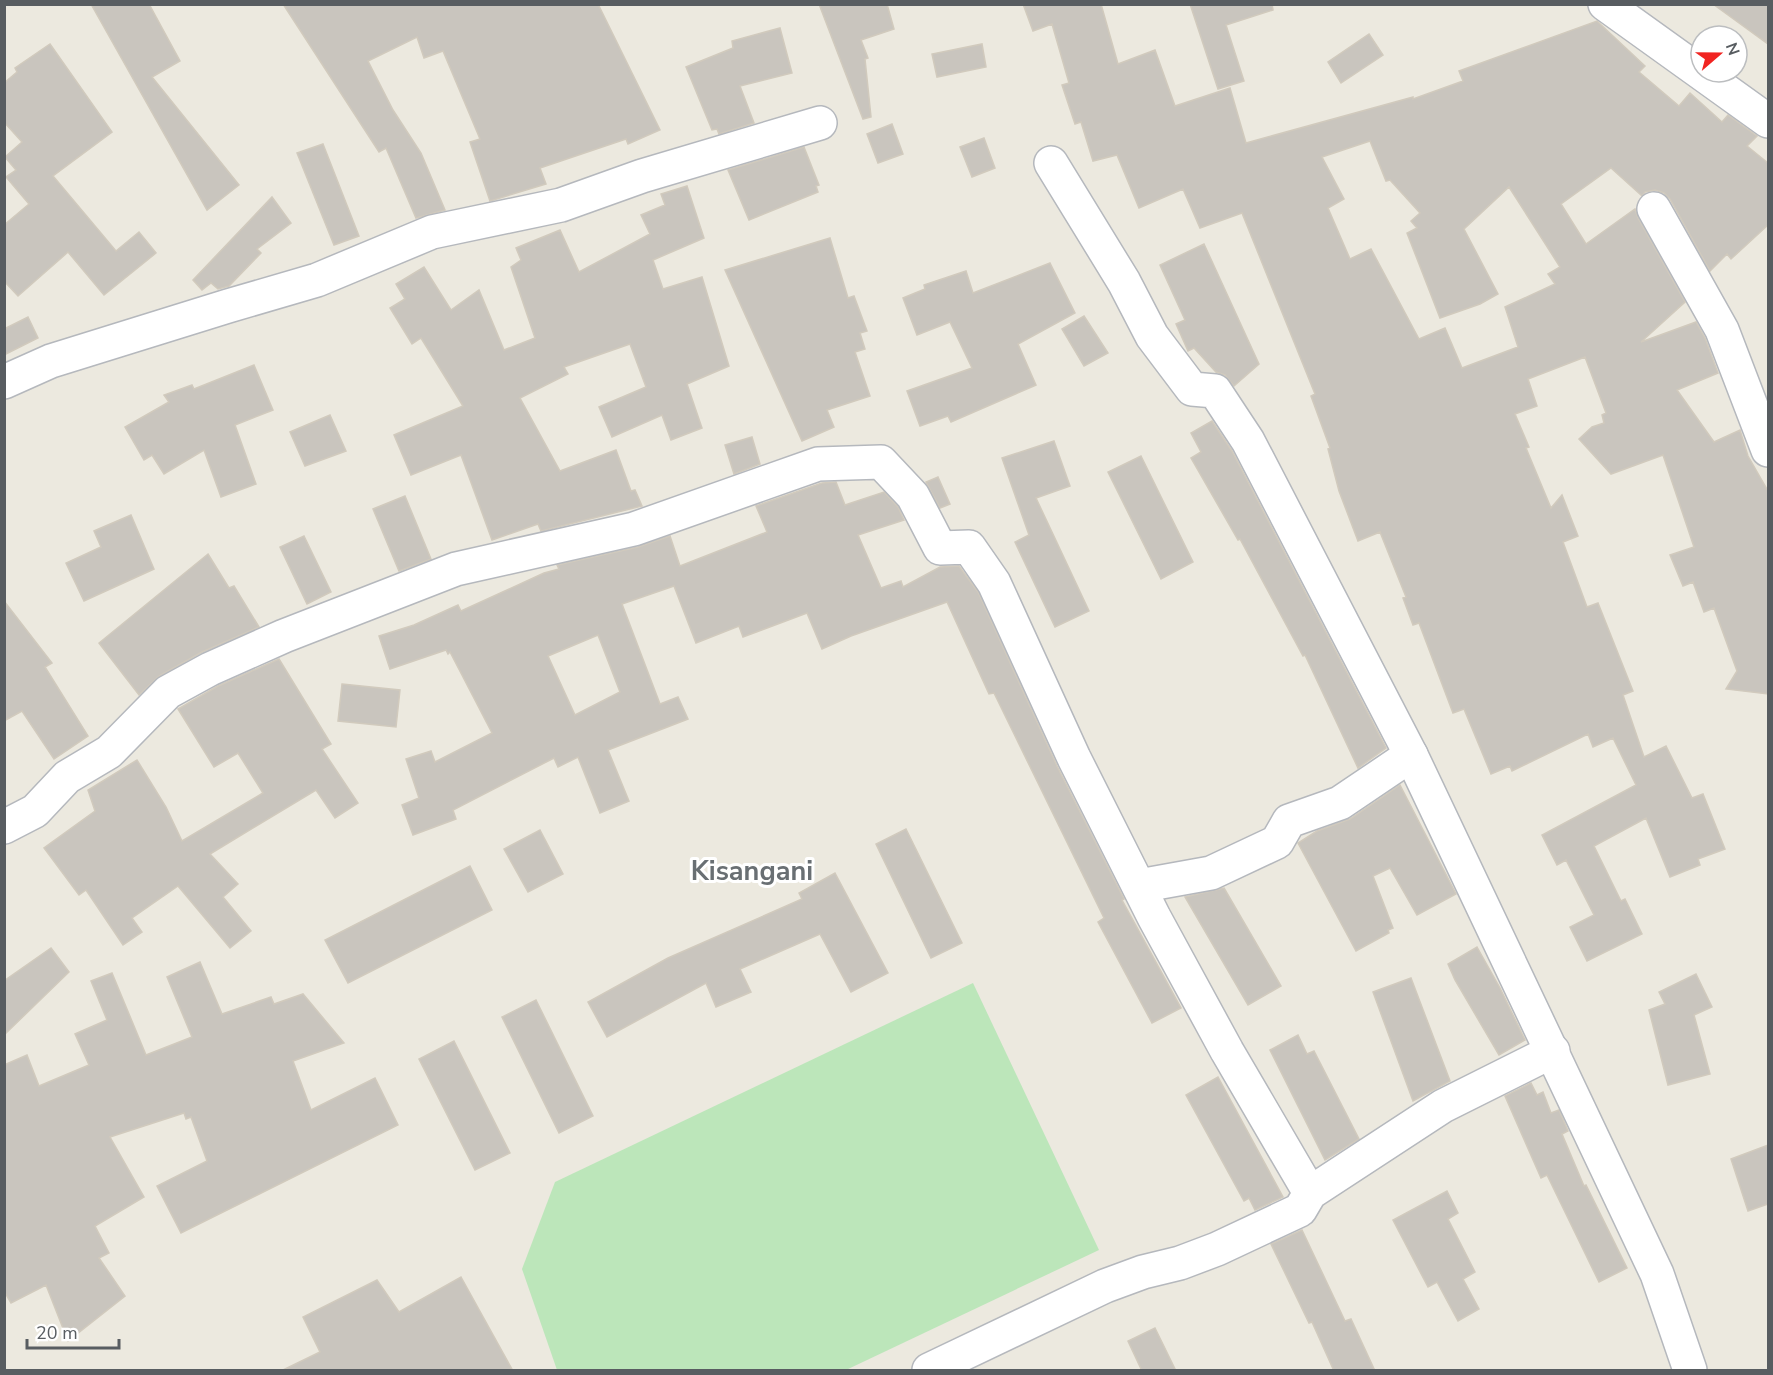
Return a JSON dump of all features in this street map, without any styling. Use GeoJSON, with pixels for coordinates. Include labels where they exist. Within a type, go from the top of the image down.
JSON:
{"type":"FeatureCollection","features":[{"type":"Feature","properties":{"kind":"street"},"geometry":{"type":"LineString","coordinates":[[1605,4],[1768,121]]}},
{"type":"Feature","properties":{"kind":"street"},"geometry":{"type":"LineString","coordinates":[[4,382],[51,361],[317,280],[432,232],[561,205],[642,176],[820,123]]}},
{"type":"Feature","properties":{"kind":"street"},"geometry":{"type":"LineString","coordinates":[[1051,163],[1124,282],[1152,336],[1192,389],[1215,391],[1248,441],[1411,755],[1657,1274],[1690,1371]]}},
{"type":"Feature","properties":{"kind":"street"},"geometry":{"type":"LineString","coordinates":[[1654,209],[1722,330],[1768,450]]}},
{"type":"Feature","properties":{"kind":"street"},"geometry":{"type":"LineString","coordinates":[[4,827],[35,811],[67,777],[109,752],[168,692],[210,669],[284,636],[456,569],[634,529],[818,464],[881,462],[913,496],[940,548],[969,547],[994,583],[1074,758],[1139,886],[1227,1051],[1310,1193]]}},
{"type":"Feature","properties":{"kind":"street"},"geometry":{"type":"LineString","coordinates":[[1139,886],[1211,873],[1277,842],[1289,821],[1340,803],[1411,755]]}},
{"type":"Feature","properties":{"kind":"street"},"geometry":{"type":"LineString","coordinates":[[929,1371],[1106,1286],[1217,1249],[1300,1210],[1310,1193],[1443,1106],[1552,1052]]}},
{"type":"Feature","properties":{"kind":"green space"},"geometry":{"type":"Polygon","coordinates":[[[973,983],[1099,1250],[846,1370],[557,1370],[522,1269],[555,1182],[973,983]]]}},
{"type":"Feature","properties":{"kind":"building"},"geometry":{"type":"Polygon","coordinates":[[[91,4],[149,4],[180,61],[152,77],[239,185],[207,210],[91,4]]]}},
{"type":"Feature","properties":{"kind":"building"},"geometry":{"type":"Polygon","coordinates":[[[283,4],[598,4],[660,130],[628,144],[626,139],[540,168],[546,184],[490,201],[470,142],[480,139],[443,51],[424,58],[417,37],[368,61],[393,110],[421,153],[445,210],[416,218],[386,148],[379,152],[283,4]]]}},
{"type":"Feature","properties":{"kind":"building"},"geometry":{"type":"Polygon","coordinates":[[[819,4],[887,4],[894,29],[861,40],[868,58],[865,59],[871,117],[863,119],[819,4]]]}},
{"type":"Feature","properties":{"kind":"building"},"geometry":{"type":"Polygon","coordinates":[[[1023,4],[1101,4],[1118,64],[1155,50],[1175,106],[1230,88],[1246,143],[1413,97],[1413,99],[1463,81],[1459,71],[1597,21],[1645,66],[1639,72],[1679,106],[1690,93],[1722,122],[1728,115],[1757,136],[1747,146],[1768,163],[1768,225],[1731,259],[1727,254],[1710,271],[1670,199],[1664,193],[1655,190],[1645,192],[1642,196],[1611,168],[1561,204],[1586,244],[1635,209],[1685,302],[1641,342],[1696,322],[1705,338],[1718,373],[1677,390],[1714,442],[1740,430],[1748,456],[1768,491],[1768,694],[1726,689],[1737,671],[1714,608],[1704,612],[1693,582],[1683,586],[1670,555],[1694,547],[1663,455],[1611,474],[1579,439],[1592,427],[1604,423],[1602,415],[1606,413],[1585,357],[1528,379],[1537,406],[1515,414],[1529,447],[1526,448],[1551,508],[1562,495],[1578,536],[1563,542],[1587,607],[1598,603],[1633,691],[1623,695],[1644,757],[1666,746],[1692,798],[1703,794],[1725,849],[1698,859],[1700,865],[1670,877],[1646,818],[1594,846],[1621,901],[1625,899],[1642,934],[1587,961],[1570,927],[1594,915],[1566,860],[1557,865],[1542,835],[1636,785],[1613,738],[1593,747],[1588,734],[1512,771],[1510,766],[1491,774],[1464,709],[1453,713],[1419,623],[1413,625],[1403,598],[1406,597],[1380,532],[1358,541],[1339,491],[1328,449],[1330,448],[1311,396],[1315,394],[1242,213],[1200,228],[1183,189],[1139,208],[1117,155],[1093,161],[1081,122],[1075,124],[1062,85],[1069,83],[1052,24],[1033,31],[1023,4]],[[1370,141],[1322,157],[1344,199],[1328,208],[1350,259],[1371,249],[1419,339],[1445,328],[1462,368],[1518,347],[1505,307],[1555,284],[1548,274],[1560,267],[1509,187],[1464,229],[1498,294],[1480,304],[1440,318],[1407,233],[1417,228],[1411,221],[1420,213],[1390,180],[1386,181],[1370,141]]]}},
{"type":"Feature","properties":{"kind":"building"},"geometry":{"type":"Polygon","coordinates":[[[1190,4],[1272,4],[1273,10],[1226,25],[1244,81],[1218,89],[1190,4]]]}},
{"type":"Feature","properties":{"kind":"building"},"geometry":{"type":"Polygon","coordinates":[[[1713,4],[1768,4],[1768,44],[1749,30],[1749,24],[1740,24],[1713,4]]]}},
{"type":"Feature","properties":{"kind":"building"},"geometry":{"type":"Polygon","coordinates":[[[780,28],[792,73],[740,86],[754,123],[719,134],[717,129],[712,130],[686,67],[733,48],[732,41],[780,28]]]}},
{"type":"Feature","properties":{"kind":"building"},"geometry":{"type":"Polygon","coordinates":[[[1369,34],[1383,55],[1341,83],[1328,62],[1369,34]]]}},
{"type":"Feature","properties":{"kind":"building"},"geometry":{"type":"Polygon","coordinates":[[[50,44],[112,132],[53,176],[116,251],[139,232],[156,253],[104,295],[68,252],[18,296],[4,281],[4,225],[29,204],[6,177],[16,170],[5,157],[22,142],[4,122],[4,83],[17,72],[15,68],[50,44]]]}},
{"type":"Feature","properties":{"kind":"building"},"geometry":{"type":"Polygon","coordinates":[[[982,44],[986,67],[937,77],[932,54],[982,44]]]}},
{"type":"Feature","properties":{"kind":"building"},"geometry":{"type":"Polygon","coordinates":[[[892,124],[903,154],[878,163],[867,134],[892,124]]]}},
{"type":"Feature","properties":{"kind":"building"},"geometry":{"type":"Polygon","coordinates":[[[984,138],[995,168],[972,177],[960,147],[984,138]]]}},
{"type":"Feature","properties":{"kind":"building"},"geometry":{"type":"Polygon","coordinates":[[[323,144],[359,236],[334,245],[297,153],[323,144]]]}},
{"type":"Feature","properties":{"kind":"building"},"geometry":{"type":"Polygon","coordinates":[[[804,147],[819,185],[816,186],[818,192],[749,220],[728,170],[804,147]]]}},
{"type":"Feature","properties":{"kind":"building"},"geometry":{"type":"Polygon","coordinates":[[[687,186],[704,238],[653,260],[663,289],[702,277],[729,366],[687,384],[702,428],[671,440],[662,415],[612,437],[599,407],[646,387],[630,344],[564,367],[568,374],[520,398],[560,471],[616,450],[631,491],[635,490],[642,506],[541,531],[538,524],[492,540],[461,455],[411,475],[394,435],[463,406],[421,338],[412,344],[390,308],[405,299],[396,284],[424,267],[451,310],[479,290],[504,350],[535,338],[511,267],[521,260],[516,248],[560,230],[579,272],[650,234],[641,215],[665,205],[661,194],[687,186]]]}},
{"type":"Feature","properties":{"kind":"building"},"geometry":{"type":"Polygon","coordinates":[[[272,197],[291,223],[257,249],[261,253],[229,286],[218,289],[211,283],[202,290],[193,280],[272,197]]]}},
{"type":"Feature","properties":{"kind":"building"},"geometry":{"type":"Polygon","coordinates":[[[830,238],[848,298],[854,296],[867,331],[860,333],[865,349],[855,352],[870,396],[827,410],[834,427],[802,441],[725,270],[830,238]]]}},
{"type":"Feature","properties":{"kind":"building"},"geometry":{"type":"Polygon","coordinates":[[[1204,244],[1259,364],[1234,386],[1225,375],[1216,372],[1194,348],[1188,351],[1176,324],[1185,320],[1160,265],[1204,244]]]}},
{"type":"Feature","properties":{"kind":"building"},"geometry":{"type":"Polygon","coordinates":[[[1050,263],[1075,313],[1018,344],[1036,385],[951,422],[948,416],[920,426],[907,391],[972,368],[950,322],[917,335],[903,298],[925,289],[924,285],[966,271],[973,293],[1050,263]]]}},
{"type":"Feature","properties":{"kind":"building"},"geometry":{"type":"Polygon","coordinates":[[[1084,316],[1108,353],[1084,366],[1062,329],[1084,316]]]}},
{"type":"Feature","properties":{"kind":"building"},"geometry":{"type":"Polygon","coordinates":[[[28,317],[38,338],[4,355],[4,329],[28,317]]]}},
{"type":"Feature","properties":{"kind":"building"},"geometry":{"type":"Polygon","coordinates":[[[254,365],[273,410],[235,425],[256,484],[221,497],[204,450],[164,474],[152,455],[144,460],[125,427],[169,402],[164,395],[192,385],[194,389],[254,365]]]}},
{"type":"Feature","properties":{"kind":"building"},"geometry":{"type":"Polygon","coordinates":[[[330,415],[346,451],[305,466],[290,432],[330,415]]]}},
{"type":"Feature","properties":{"kind":"building"},"geometry":{"type":"Polygon","coordinates":[[[1212,421],[1232,451],[1386,748],[1358,768],[1305,655],[1303,656],[1240,539],[1238,540],[1191,458],[1201,452],[1191,433],[1212,421]]]}},
{"type":"Feature","properties":{"kind":"building"},"geometry":{"type":"Polygon","coordinates":[[[752,437],[760,464],[734,474],[725,445],[752,437]]]}},
{"type":"Feature","properties":{"kind":"building"},"geometry":{"type":"Polygon","coordinates":[[[1054,441],[1070,486],[1036,498],[1089,611],[1055,627],[1015,542],[1029,535],[1002,458],[1054,441]]]}},
{"type":"Feature","properties":{"kind":"building"},"geometry":{"type":"Polygon","coordinates":[[[1141,456],[1193,562],[1161,579],[1108,472],[1141,456]]]}},
{"type":"Feature","properties":{"kind":"building"},"geometry":{"type":"Polygon","coordinates":[[[938,477],[950,504],[940,508],[926,482],[938,477]]]}},
{"type":"Feature","properties":{"kind":"building"},"geometry":{"type":"Polygon","coordinates":[[[836,482],[845,505],[884,492],[898,507],[904,520],[858,535],[881,588],[901,581],[903,587],[940,567],[959,566],[978,592],[1057,766],[1124,899],[1122,900],[1181,1008],[1152,1023],[1098,922],[1104,918],[994,693],[989,694],[947,602],[851,636],[822,649],[807,613],[743,637],[739,626],[696,643],[674,586],[622,604],[660,704],[678,697],[688,719],[608,750],[629,801],[600,813],[578,757],[558,767],[554,758],[453,810],[456,819],[413,835],[402,805],[419,798],[406,759],[431,751],[435,762],[492,733],[450,652],[448,654],[446,650],[390,669],[379,636],[414,625],[458,605],[461,611],[544,573],[559,569],[557,565],[638,547],[670,536],[680,566],[767,532],[756,506],[822,483],[836,482]],[[598,635],[548,656],[575,715],[620,692],[598,635]]]}},
{"type":"Feature","properties":{"kind":"building"},"geometry":{"type":"Polygon","coordinates":[[[405,496],[431,559],[399,571],[373,509],[405,496]]]}},
{"type":"Feature","properties":{"kind":"building"},"geometry":{"type":"Polygon","coordinates":[[[131,515],[154,569],[84,601],[66,563],[101,547],[94,531],[131,515]]]}},
{"type":"Feature","properties":{"kind":"building"},"geometry":{"type":"Polygon","coordinates":[[[304,536],[331,592],[307,604],[280,547],[304,536]]]}},
{"type":"Feature","properties":{"kind":"building"},"geometry":{"type":"Polygon","coordinates":[[[208,554],[229,588],[234,586],[259,627],[202,652],[159,676],[139,695],[99,643],[208,554]]]}},
{"type":"Feature","properties":{"kind":"building"},"geometry":{"type":"Polygon","coordinates":[[[4,601],[52,663],[45,667],[88,736],[54,759],[22,711],[4,721],[4,601]]]}},
{"type":"Feature","properties":{"kind":"building"},"geometry":{"type":"Polygon","coordinates":[[[279,659],[331,744],[322,749],[358,803],[335,818],[316,790],[210,854],[238,884],[223,897],[251,931],[230,948],[178,886],[132,918],[142,932],[123,945],[86,890],[79,895],[44,848],[95,811],[88,790],[137,760],[166,807],[182,841],[263,793],[238,753],[214,767],[178,709],[218,686],[279,659]]]}},
{"type":"Feature","properties":{"kind":"building"},"geometry":{"type":"Polygon","coordinates":[[[342,684],[400,690],[396,727],[338,721],[342,684]]]}},
{"type":"Feature","properties":{"kind":"building"},"geometry":{"type":"Polygon","coordinates":[[[1400,785],[1456,894],[1417,915],[1390,868],[1373,876],[1393,928],[1388,930],[1389,933],[1356,951],[1298,843],[1317,831],[1350,819],[1400,785]]]}},
{"type":"Feature","properties":{"kind":"building"},"geometry":{"type":"Polygon","coordinates":[[[906,829],[962,943],[931,958],[876,844],[906,829]]]}},
{"type":"Feature","properties":{"kind":"building"},"geometry":{"type":"Polygon","coordinates":[[[540,830],[563,874],[528,892],[504,849],[540,830]]]}},
{"type":"Feature","properties":{"kind":"building"},"geometry":{"type":"Polygon","coordinates":[[[470,866],[492,910],[348,983],[325,940],[470,866]]]}},
{"type":"Feature","properties":{"kind":"building"},"geometry":{"type":"Polygon","coordinates":[[[835,873],[888,973],[851,992],[820,934],[740,969],[751,992],[716,1007],[706,983],[607,1037],[588,1002],[668,958],[802,899],[799,893],[835,873]]]}},
{"type":"Feature","properties":{"kind":"building"},"geometry":{"type":"Polygon","coordinates":[[[1224,888],[1281,986],[1248,1005],[1185,897],[1224,888]]]}},
{"type":"Feature","properties":{"kind":"building"},"geometry":{"type":"Polygon","coordinates":[[[1477,947],[1525,1040],[1499,1055],[1448,964],[1477,947]]]}},
{"type":"Feature","properties":{"kind":"building"},"geometry":{"type":"Polygon","coordinates":[[[51,948],[69,972],[4,1035],[4,981],[51,948]]]}},
{"type":"Feature","properties":{"kind":"building"},"geometry":{"type":"Polygon","coordinates":[[[200,962],[222,1014],[271,997],[274,1004],[303,994],[344,1043],[293,1061],[311,1110],[375,1078],[398,1125],[181,1233],[157,1186],[207,1161],[191,1117],[186,1119],[184,1113],[110,1137],[144,1197],[95,1226],[109,1253],[99,1258],[125,1296],[68,1341],[46,1285],[11,1303],[4,1291],[4,1065],[27,1055],[39,1086],[89,1065],[75,1034],[107,1020],[91,981],[112,973],[146,1055],[192,1037],[167,977],[200,962]]]}},
{"type":"Feature","properties":{"kind":"building"},"geometry":{"type":"Polygon","coordinates":[[[1696,974],[1712,1007],[1694,1015],[1710,1074],[1668,1085],[1649,1010],[1665,1004],[1659,992],[1696,974]]]}},
{"type":"Feature","properties":{"kind":"building"},"geometry":{"type":"Polygon","coordinates":[[[1411,978],[1450,1081],[1413,1101],[1373,992],[1411,978]]]}},
{"type":"Feature","properties":{"kind":"building"},"geometry":{"type":"Polygon","coordinates":[[[536,1000],[593,1116],[559,1133],[502,1017],[536,1000]]]}},
{"type":"Feature","properties":{"kind":"building"},"geometry":{"type":"Polygon","coordinates":[[[1298,1035],[1307,1054],[1314,1051],[1359,1139],[1325,1160],[1270,1050],[1298,1035]]]}},
{"type":"Feature","properties":{"kind":"building"},"geometry":{"type":"Polygon","coordinates":[[[454,1041],[510,1153],[475,1170],[419,1059],[454,1041]]]}},
{"type":"Feature","properties":{"kind":"building"},"geometry":{"type":"Polygon","coordinates":[[[1218,1077],[1283,1197],[1255,1210],[1249,1198],[1244,1201],[1186,1095],[1218,1077]]]}},
{"type":"Feature","properties":{"kind":"building"},"geometry":{"type":"Polygon","coordinates":[[[1531,1083],[1537,1095],[1543,1092],[1551,1113],[1559,1110],[1568,1131],[1562,1134],[1584,1186],[1586,1185],[1627,1268],[1599,1282],[1547,1175],[1541,1178],[1505,1096],[1531,1083]]]}},
{"type":"Feature","properties":{"kind":"building"},"geometry":{"type":"Polygon","coordinates":[[[1768,1145],[1768,1204],[1748,1211],[1731,1159],[1768,1145]]]}},
{"type":"Feature","properties":{"kind":"building"},"geometry":{"type":"Polygon","coordinates":[[[1447,1191],[1458,1213],[1448,1219],[1475,1272],[1463,1279],[1479,1309],[1458,1321],[1437,1282],[1428,1287],[1393,1220],[1447,1191]]]}},
{"type":"Feature","properties":{"kind":"building"},"geometry":{"type":"Polygon","coordinates":[[[1302,1230],[1345,1321],[1351,1319],[1375,1371],[1334,1371],[1312,1322],[1309,1323],[1271,1244],[1302,1230]]]}},
{"type":"Feature","properties":{"kind":"building"},"geometry":{"type":"Polygon","coordinates":[[[461,1277],[513,1371],[281,1371],[320,1352],[303,1317],[377,1280],[399,1312],[461,1277]]]}},
{"type":"Feature","properties":{"kind":"building"},"geometry":{"type":"Polygon","coordinates":[[[1155,1328],[1176,1371],[1142,1371],[1128,1341],[1155,1328]]]}},
{"type":"Feature","properties":{"kind":"district","name":"Kisangani"},"geometry":{"type":"Point","coordinates":[752,871]}}]}
